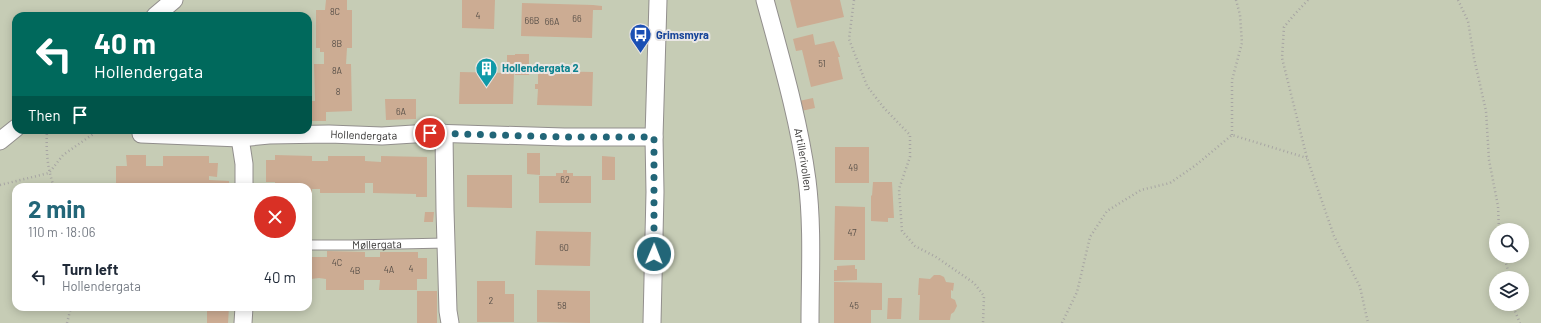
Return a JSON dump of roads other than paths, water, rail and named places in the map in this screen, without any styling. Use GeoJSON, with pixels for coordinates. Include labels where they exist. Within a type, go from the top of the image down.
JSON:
{"type":"FeatureCollection","features":[{"type":"Feature","properties":{"kind":"street"},"geometry":{"type":"LineString","coordinates":[[160,12],[174,0]]}},
{"type":"Feature","properties":{"kind":"street"},"geometry":{"type":"LineString","coordinates":[[652,323],[654,137],[658,0]]}},
{"type":"Feature","properties":{"kind":"street","name":"Artillerivollen"},"geometry":{"type":"LineString","coordinates":[[765,0],[801,141],[807,181],[811,218],[810,323]]}},
{"type":"Feature","properties":{"kind":"street"},"geometry":{"type":"LineString","coordinates":[[0,141],[12,131]]}},
{"type":"Feature","properties":{"kind":"street","name":"Hollendergata"},"geometry":{"type":"LineString","coordinates":[[141,134],[240,138],[269,135],[329,134],[382,136],[430,133],[564,137],[654,137]]}},
{"type":"Feature","properties":{"kind":"street"},"geometry":{"type":"LineString","coordinates":[[444,133],[448,312],[450,323]]}},
{"type":"Feature","properties":{"kind":"street"},"geometry":{"type":"LineString","coordinates":[[240,138],[244,164],[244,183]]}},
{"type":"Feature","properties":{"kind":"street"},"geometry":{"type":"LineString","coordinates":[[243,323],[244,311]]}},
{"type":"Feature","properties":{"kind":"lane","name":"Møllergata"},"geometry":{"type":"LineString","coordinates":[[312,245],[446,243]]}},
{"type":"Feature","properties":{"kind":"place","name":"Grimsmyra"},"geometry":{"type":"Point","coordinates":[640,54]}},
{"type":"Feature","properties":{"kind":"place","name":"Hollendergata 2"},"geometry":{"type":"Point","coordinates":[486,88]}}]}
